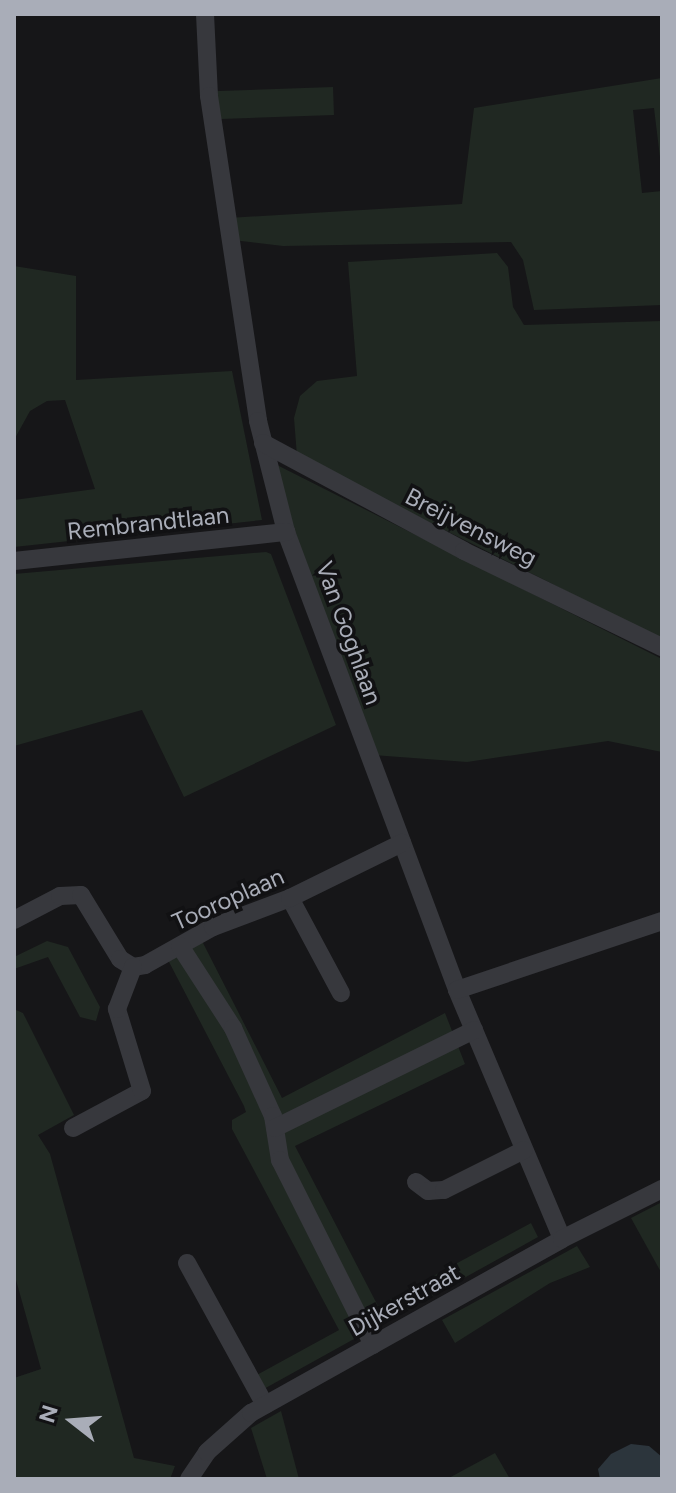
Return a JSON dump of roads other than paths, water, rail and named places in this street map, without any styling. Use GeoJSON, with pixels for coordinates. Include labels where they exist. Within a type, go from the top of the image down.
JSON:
{"type":"FeatureCollection","features":[{"type":"Feature","properties":{"kind":"street","name":"Van Goghlaan"},"geometry":{"type":"LineString","coordinates":[[205,14],[209,96],[263,443],[286,532],[457,990],[562,1239]]}},
{"type":"Feature","properties":{"kind":"street","name":"Breijvensweg"},"geometry":{"type":"LineString","coordinates":[[263,443],[464,551],[662,647]]}},
{"type":"Feature","properties":{"kind":"street","name":"Rembrandtlaan"},"geometry":{"type":"LineString","coordinates":[[14,561],[286,532]]}},
{"type":"Feature","properties":{"kind":"street","name":"Tooroplaan"},"geometry":{"type":"LineString","coordinates":[[133,967],[213,927],[290,898],[402,843]]}},
{"type":"Feature","properties":{"kind":"street"},"geometry":{"type":"LineString","coordinates":[[14,920],[60,896],[81,895],[120,959],[133,967],[117,1009],[142,1091],[73,1128]]}},
{"type":"Feature","properties":{"kind":"street"},"geometry":{"type":"LineString","coordinates":[[290,898],[341,993]]}},
{"type":"Feature","properties":{"kind":"street"},"geometry":{"type":"LineString","coordinates":[[457,990],[662,921]]}},
{"type":"Feature","properties":{"kind":"street"},"geometry":{"type":"LineString","coordinates":[[180,946],[233,1028],[275,1128],[280,1160],[373,1345]]}},
{"type":"Feature","properties":{"kind":"street"},"geometry":{"type":"LineString","coordinates":[[275,1128],[474,1030]]}},
{"type":"Feature","properties":{"kind":"street"},"geometry":{"type":"LineString","coordinates":[[416,1182],[428,1191],[444,1190],[524,1150]]}},
{"type":"Feature","properties":{"kind":"street","name":"Dijkerstraat"},"geometry":{"type":"LineString","coordinates":[[189,1479],[207,1452],[265,1405],[562,1239],[662,1189]]}},
{"type":"Feature","properties":{"kind":"street"},"geometry":{"type":"LineString","coordinates":[[187,1263],[265,1405]]}}]}
